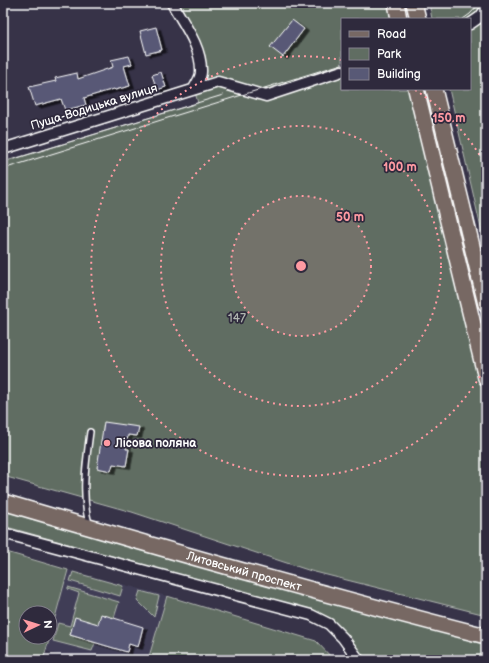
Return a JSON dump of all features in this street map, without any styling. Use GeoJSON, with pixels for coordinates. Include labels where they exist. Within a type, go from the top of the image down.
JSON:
{"type":"FeatureCollection","features":[{"type":"Feature","properties":{"kind":"main road"},"geometry":{"type":"LineString","coordinates":[[416,90],[486,378]]}},
{"type":"Feature","properties":{"kind":"main road"},"geometry":{"type":"LineString","coordinates":[[434,90],[486,304]]}},
{"type":"Feature","properties":{"kind":"main road","name":"Литовський проспект"},"geometry":{"type":"LineString","coordinates":[[3,502],[418,619],[486,636]]}},
{"type":"Feature","properties":{"kind":"street"},"geometry":{"type":"LineString","coordinates":[[172,3],[188,30],[196,47],[200,61],[200,78],[194,89]]}},
{"type":"Feature","properties":{"kind":"street"},"geometry":{"type":"LineString","coordinates":[[471,23],[480,17],[486,9]]}},
{"type":"Feature","properties":{"kind":"street","name":"Пуща-Водицька вулиця"},"geometry":{"type":"LineString","coordinates":[[3,149],[218,82],[266,96],[341,72]]}},
{"type":"Feature","properties":{"kind":"street"},"geometry":{"type":"LineString","coordinates":[[3,533],[311,615],[329,624],[343,638],[359,660]]}},
{"type":"Feature","properties":{"kind":"lane"},"geometry":{"type":"LineString","coordinates":[[89,527],[85,507],[84,488],[90,432]]}},
{"type":"Feature","properties":{"kind":"shaded area"},"geometry":{"type":"Polygon","coordinates":[[[68,570],[167,596],[148,660],[76,660],[46,651],[48,645],[58,645],[58,607],[68,570]]]}},
{"type":"Feature","properties":{"kind":"green space","name":"147"},"geometry":{"type":"Polygon","coordinates":[[[172,3],[396,3],[399,18],[341,18],[341,90],[416,90],[486,378],[486,615],[311,571],[132,512],[3,476],[3,162],[198,103],[194,89],[200,61],[172,3]]]}},
{"type":"Feature","properties":{"kind":"green space"},"geometry":{"type":"Polygon","coordinates":[[[429,3],[486,3],[486,250],[449,90],[471,90],[471,18],[432,18],[429,3]]]}},
{"type":"Feature","properties":{"kind":"green space"},"geometry":{"type":"Polygon","coordinates":[[[3,507],[486,645],[486,660],[364,660],[346,636],[314,612],[3,526],[3,507]]]}},
{"type":"Feature","properties":{"kind":"green space"},"geometry":{"type":"Polygon","coordinates":[[[3,551],[68,570],[58,607],[58,605],[18,605],[18,645],[48,645],[43,660],[3,660],[3,551]]]}},
{"type":"Feature","properties":{"kind":"green space"},"geometry":{"type":"Polygon","coordinates":[[[73,572],[123,586],[120,596],[70,581],[73,572]]]}},
{"type":"Feature","properties":{"kind":"green space"},"geometry":{"type":"Polygon","coordinates":[[[68,587],[119,602],[114,618],[98,624],[75,618],[70,635],[95,643],[92,651],[58,642],[58,623],[70,626],[79,593],[68,589],[68,587]]]}},
{"type":"Feature","properties":{"kind":"green space"},"geometry":{"type":"Polygon","coordinates":[[[140,591],[159,596],[154,617],[137,600],[140,591]]]}},
{"type":"Feature","properties":{"kind":"green space"},"geometry":{"type":"Polygon","coordinates":[[[167,596],[316,641],[334,660],[148,660],[167,596]]]}},
{"type":"Feature","properties":{"kind":"building"},"geometry":{"type":"Polygon","coordinates":[[[292,20],[304,29],[283,57],[270,47],[292,20]]]}},
{"type":"Feature","properties":{"kind":"building"},"geometry":{"type":"Polygon","coordinates":[[[156,27],[162,50],[146,54],[140,31],[156,27]]]}},
{"type":"Feature","properties":{"kind":"building"},"geometry":{"type":"Polygon","coordinates":[[[129,56],[132,64],[124,66],[130,86],[84,98],[86,105],[65,110],[61,99],[35,106],[29,87],[56,81],[55,78],[77,73],[78,79],[113,67],[111,60],[129,56]]]}},
{"type":"Feature","properties":{"kind":"building"},"geometry":{"type":"Polygon","coordinates":[[[161,72],[166,87],[157,90],[152,75],[161,72]]]}},
{"type":"Feature","properties":{"kind":"building"},"geometry":{"type":"Polygon","coordinates":[[[104,422],[139,427],[137,436],[128,435],[126,449],[129,449],[126,466],[113,464],[111,471],[97,468],[104,422]]]}},
{"type":"Feature","properties":{"kind":"building"},"geometry":{"type":"Polygon","coordinates":[[[101,614],[143,627],[138,647],[129,644],[127,652],[70,635],[75,617],[98,624],[101,614]]]}},
{"type":"Feature","properties":{"kind":"tram line"},"geometry":{"type":"LineString","coordinates":[[464,18],[480,3]]}},
{"type":"Feature","properties":{"kind":"tram line"},"geometry":{"type":"LineString","coordinates":[[3,169],[341,64]]}},
{"type":"Feature","properties":{"kind":"tram line"},"geometry":{"type":"LineString","coordinates":[[14,159],[223,95]]}},
{"type":"Feature","properties":{"kind":"place","name":"Лісова поляна"},"geometry":{"type":"Point","coordinates":[107,443]}}]}
